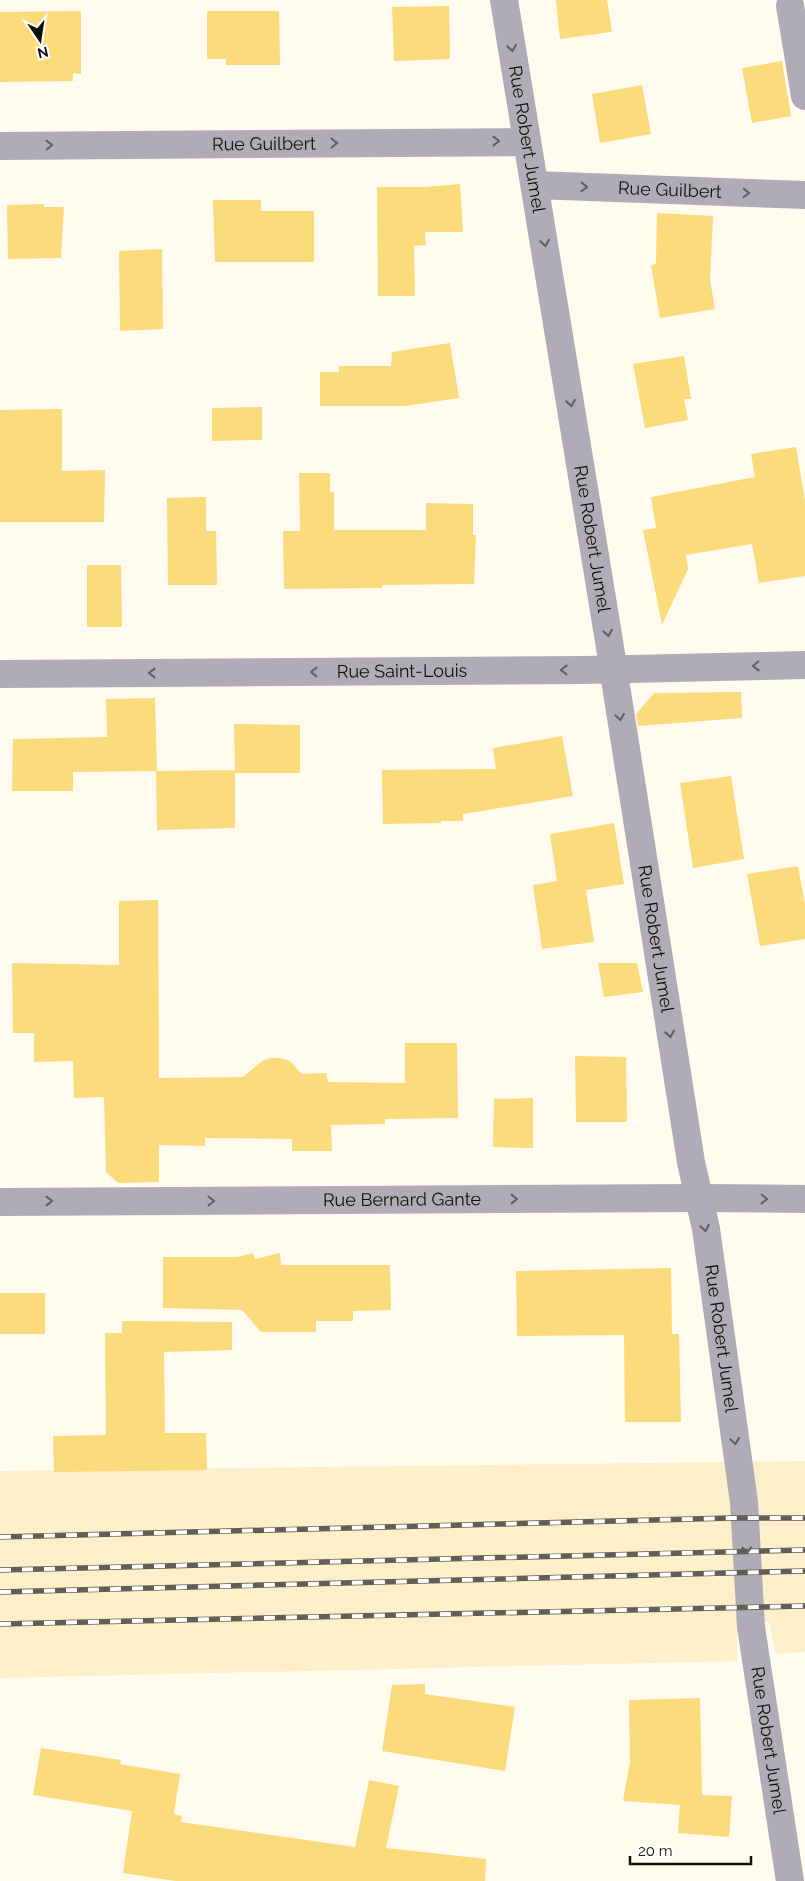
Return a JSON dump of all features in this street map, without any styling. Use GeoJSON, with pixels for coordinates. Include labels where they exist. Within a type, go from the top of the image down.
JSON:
{"type":"FeatureCollection","features":[{"type":"Feature","properties":{"kind":"street","name":"Rue Robert Jumel"},"geometry":{"type":"LineString","coordinates":[[504,0],[613,669],[689,1152],[706,1229],[744,1502],[751,1626],[790,1881]]}},
{"type":"Feature","properties":{"kind":"street"},"geometry":{"type":"LineString","coordinates":[[790,6],[805,96]]}},
{"type":"Feature","properties":{"kind":"street","name":"Rue Guilbert"},"geometry":{"type":"LineString","coordinates":[[0,146],[527,142]]}},
{"type":"Feature","properties":{"kind":"street","name":"Rue Guilbert"},"geometry":{"type":"LineString","coordinates":[[535,185],[805,195]]}},
{"type":"Feature","properties":{"kind":"street","name":"Rue Saint-Louis"},"geometry":{"type":"LineString","coordinates":[[0,674],[613,669],[805,665]]}},
{"type":"Feature","properties":{"kind":"street","name":"Rue Bernard Gante"},"geometry":{"type":"LineString","coordinates":[[0,1202],[805,1199]]}},
{"type":"Feature","properties":{"kind":"shaded area"},"geometry":{"type":"Polygon","coordinates":[[[805,1461],[805,1652],[776,1654],[769,1622],[737,1622],[737,1661],[0,1678],[0,1471],[805,1461]]]}},
{"type":"Feature","properties":{"kind":"building"},"geometry":{"type":"Polygon","coordinates":[[[556,0],[607,0],[612,32],[560,39],[556,0]]]}},
{"type":"Feature","properties":{"kind":"building"},"geometry":{"type":"Polygon","coordinates":[[[449,6],[450,59],[394,61],[392,7],[449,6]]]}},
{"type":"Feature","properties":{"kind":"building"},"geometry":{"type":"Polygon","coordinates":[[[81,11],[81,74],[73,73],[73,81],[0,82],[0,12],[81,11]]]}},
{"type":"Feature","properties":{"kind":"building"},"geometry":{"type":"Polygon","coordinates":[[[207,11],[279,11],[280,65],[226,65],[226,59],[207,59],[207,11]]]}},
{"type":"Feature","properties":{"kind":"building"},"geometry":{"type":"Polygon","coordinates":[[[782,61],[791,116],[752,123],[742,68],[782,61]]]}},
{"type":"Feature","properties":{"kind":"building"},"geometry":{"type":"Polygon","coordinates":[[[642,85],[651,134],[600,143],[592,94],[642,85]]]}},
{"type":"Feature","properties":{"kind":"building"},"geometry":{"type":"Polygon","coordinates":[[[460,184],[463,232],[425,232],[426,245],[414,246],[415,296],[378,296],[377,187],[424,187],[460,184]]]}},
{"type":"Feature","properties":{"kind":"building"},"geometry":{"type":"Polygon","coordinates":[[[213,200],[261,200],[261,211],[314,211],[314,262],[215,262],[213,200]]]}},
{"type":"Feature","properties":{"kind":"building"},"geometry":{"type":"Polygon","coordinates":[[[44,204],[44,207],[64,207],[61,258],[8,259],[7,205],[44,204]]]}},
{"type":"Feature","properties":{"kind":"building"},"geometry":{"type":"Polygon","coordinates":[[[657,213],[713,216],[710,280],[715,309],[660,318],[651,265],[656,264],[657,213]]]}},
{"type":"Feature","properties":{"kind":"building"},"geometry":{"type":"Polygon","coordinates":[[[162,249],[163,329],[120,331],[119,251],[162,249]]]}},
{"type":"Feature","properties":{"kind":"building"},"geometry":{"type":"Polygon","coordinates":[[[450,343],[459,398],[405,406],[320,406],[320,372],[339,372],[339,366],[391,366],[392,352],[450,343]]]}},
{"type":"Feature","properties":{"kind":"building"},"geometry":{"type":"Polygon","coordinates":[[[684,356],[691,399],[684,399],[688,420],[645,428],[633,364],[684,356]]]}},
{"type":"Feature","properties":{"kind":"building"},"geometry":{"type":"Polygon","coordinates":[[[262,407],[262,440],[212,441],[212,408],[262,407]]]}},
{"type":"Feature","properties":{"kind":"building"},"geometry":{"type":"Polygon","coordinates":[[[62,409],[62,471],[105,470],[104,522],[0,522],[0,410],[62,409]]]}},
{"type":"Feature","properties":{"kind":"building"},"geometry":{"type":"Polygon","coordinates":[[[796,447],[805,500],[805,576],[759,583],[752,544],[686,555],[688,569],[662,625],[643,530],[656,528],[651,497],[755,477],[751,454],[796,447]]]}},
{"type":"Feature","properties":{"kind":"building"},"geometry":{"type":"Polygon","coordinates":[[[299,473],[330,473],[330,492],[334,492],[334,530],[426,530],[426,503],[473,504],[473,535],[476,535],[474,584],[382,585],[382,588],[284,589],[283,531],[300,531],[299,473]]]}},
{"type":"Feature","properties":{"kind":"building"},"geometry":{"type":"Polygon","coordinates":[[[206,497],[206,531],[216,531],[217,585],[168,585],[167,498],[206,497]]]}},
{"type":"Feature","properties":{"kind":"building"},"geometry":{"type":"Polygon","coordinates":[[[87,565],[121,565],[122,627],[87,627],[87,565]]]}},
{"type":"Feature","properties":{"kind":"building"},"geometry":{"type":"Polygon","coordinates":[[[741,692],[742,718],[638,726],[636,714],[654,693],[741,692]]]}},
{"type":"Feature","properties":{"kind":"building"},"geometry":{"type":"Polygon","coordinates":[[[155,698],[157,771],[235,770],[235,828],[157,830],[156,771],[73,772],[73,791],[12,791],[13,739],[107,737],[106,699],[155,698]]]}},
{"type":"Feature","properties":{"kind":"building"},"geometry":{"type":"Polygon","coordinates":[[[234,724],[300,725],[300,773],[235,773],[234,724]]]}},
{"type":"Feature","properties":{"kind":"building"},"geometry":{"type":"Polygon","coordinates":[[[562,736],[573,796],[463,814],[463,821],[383,824],[382,770],[496,769],[493,748],[562,736]]]}},
{"type":"Feature","properties":{"kind":"building"},"geometry":{"type":"Polygon","coordinates":[[[731,776],[744,859],[693,868],[680,783],[731,776]]]}},
{"type":"Feature","properties":{"kind":"building"},"geometry":{"type":"Polygon","coordinates":[[[614,823],[624,884],[586,890],[594,942],[542,949],[533,885],[557,881],[550,834],[614,823]]]}},
{"type":"Feature","properties":{"kind":"building"},"geometry":{"type":"Polygon","coordinates":[[[798,866],[805,905],[805,939],[760,946],[747,874],[798,866]]]}},
{"type":"Feature","properties":{"kind":"building"},"geometry":{"type":"Polygon","coordinates":[[[158,900],[159,1078],[243,1077],[262,1061],[270,1058],[280,1058],[290,1061],[302,1074],[326,1073],[328,1082],[405,1083],[405,1043],[457,1043],[458,1118],[385,1119],[385,1124],[331,1125],[332,1151],[292,1151],[292,1139],[205,1138],[205,1146],[159,1145],[159,1182],[118,1183],[106,1172],[104,1097],[74,1098],[73,1061],[34,1062],[34,1033],[13,1033],[12,963],[119,965],[119,901],[158,900]]]}},
{"type":"Feature","properties":{"kind":"building"},"geometry":{"type":"Polygon","coordinates":[[[598,963],[637,963],[643,992],[604,997],[598,963]]]}},
{"type":"Feature","properties":{"kind":"building"},"geometry":{"type":"Polygon","coordinates":[[[575,1056],[626,1057],[627,1122],[576,1122],[575,1056]]]}},
{"type":"Feature","properties":{"kind":"building"},"geometry":{"type":"Polygon","coordinates":[[[533,1098],[533,1148],[493,1147],[494,1099],[533,1098]]]}},
{"type":"Feature","properties":{"kind":"building"},"geometry":{"type":"Polygon","coordinates":[[[253,1253],[255,1259],[280,1253],[281,1265],[390,1265],[391,1310],[353,1311],[353,1321],[316,1321],[316,1332],[261,1332],[242,1310],[163,1308],[163,1257],[237,1257],[253,1253]]]}},
{"type":"Feature","properties":{"kind":"building"},"geometry":{"type":"Polygon","coordinates":[[[671,1268],[672,1334],[679,1334],[681,1422],[625,1422],[624,1335],[517,1336],[516,1271],[671,1268]]]}},
{"type":"Feature","properties":{"kind":"building"},"geometry":{"type":"Polygon","coordinates":[[[0,1293],[45,1293],[45,1334],[0,1334],[0,1293]]]}},
{"type":"Feature","properties":{"kind":"building"},"geometry":{"type":"Polygon","coordinates":[[[122,1321],[232,1322],[232,1350],[164,1352],[165,1433],[206,1433],[207,1470],[54,1472],[53,1436],[106,1435],[105,1333],[122,1333],[122,1321]]]}},
{"type":"Feature","properties":{"kind":"building"},"geometry":{"type":"Polygon","coordinates":[[[425,1684],[425,1694],[515,1707],[505,1771],[382,1751],[392,1685],[425,1684]]]}},
{"type":"Feature","properties":{"kind":"building"},"geometry":{"type":"Polygon","coordinates":[[[700,1698],[702,1795],[732,1796],[729,1837],[678,1833],[680,1805],[623,1801],[630,1762],[629,1700],[700,1698]]]}},
{"type":"Feature","properties":{"kind":"building"},"geometry":{"type":"Polygon","coordinates":[[[41,1748],[121,1760],[120,1764],[180,1774],[174,1814],[182,1816],[181,1822],[355,1847],[369,1780],[399,1786],[386,1848],[486,1859],[485,1881],[175,1881],[123,1873],[132,1811],[33,1795],[41,1748]]]}},
{"type":"Feature","properties":{"kind":"railway"},"geometry":{"type":"LineString","coordinates":[[0,1537],[731,1518],[805,1518]]}},
{"type":"Feature","properties":{"kind":"railway"},"geometry":{"type":"LineString","coordinates":[[0,1570],[805,1550]]}},
{"type":"Feature","properties":{"kind":"railway"},"geometry":{"type":"LineString","coordinates":[[0,1592],[805,1571]]}},
{"type":"Feature","properties":{"kind":"railway"},"geometry":{"type":"LineString","coordinates":[[0,1624],[805,1606]]}}]}
